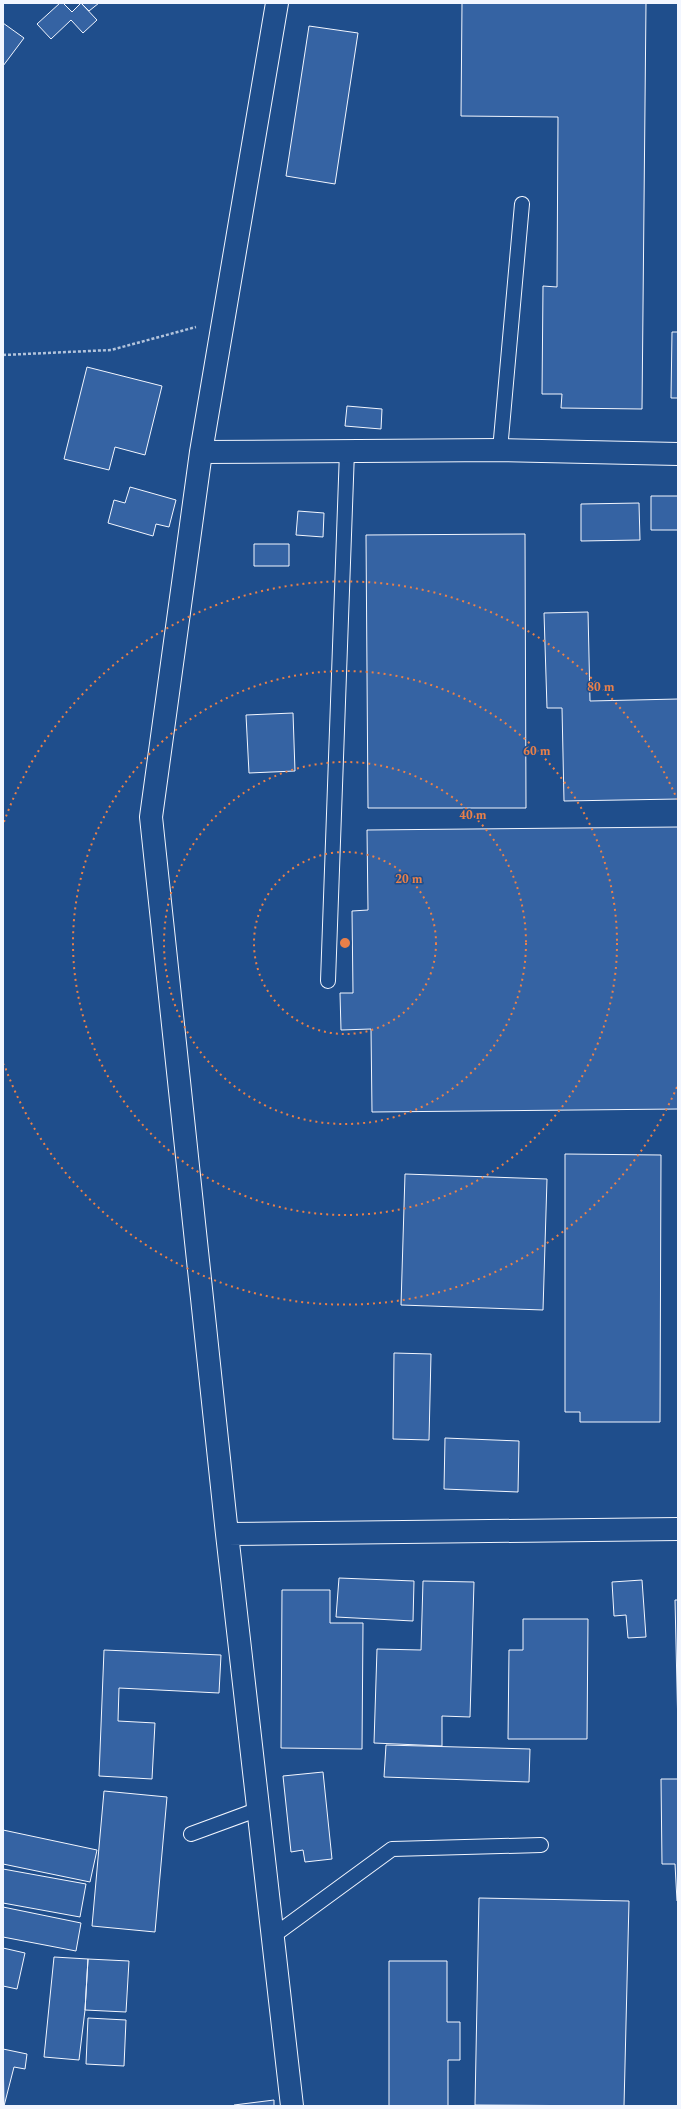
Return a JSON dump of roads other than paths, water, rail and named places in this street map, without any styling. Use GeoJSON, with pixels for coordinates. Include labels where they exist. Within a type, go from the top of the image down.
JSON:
{"type":"FeatureCollection","features":[{"type":"Feature","properties":{"kind":"street"},"geometry":{"type":"LineString","coordinates":[[277,3],[202,452],[151,817],[227,1534],[292,2106]]}},
{"type":"Feature","properties":{"kind":"street"},"geometry":{"type":"LineString","coordinates":[[202,452],[500,450],[678,454]]}},
{"type":"Feature","properties":{"kind":"street"},"geometry":{"type":"LineString","coordinates":[[227,1534],[678,1529]]}},
{"type":"Feature","properties":{"kind":"lane"},"geometry":{"type":"LineString","coordinates":[[500,450],[522,204]]}},
{"type":"Feature","properties":{"kind":"lane"},"geometry":{"type":"LineString","coordinates":[[328,981],[347,451]]}},
{"type":"Feature","properties":{"kind":"lane"},"geometry":{"type":"LineString","coordinates":[[191,1834],[259,1809]]}},
{"type":"Feature","properties":{"kind":"lane"},"geometry":{"type":"LineString","coordinates":[[273,1936],[392,1849],[541,1845]]}}]}
